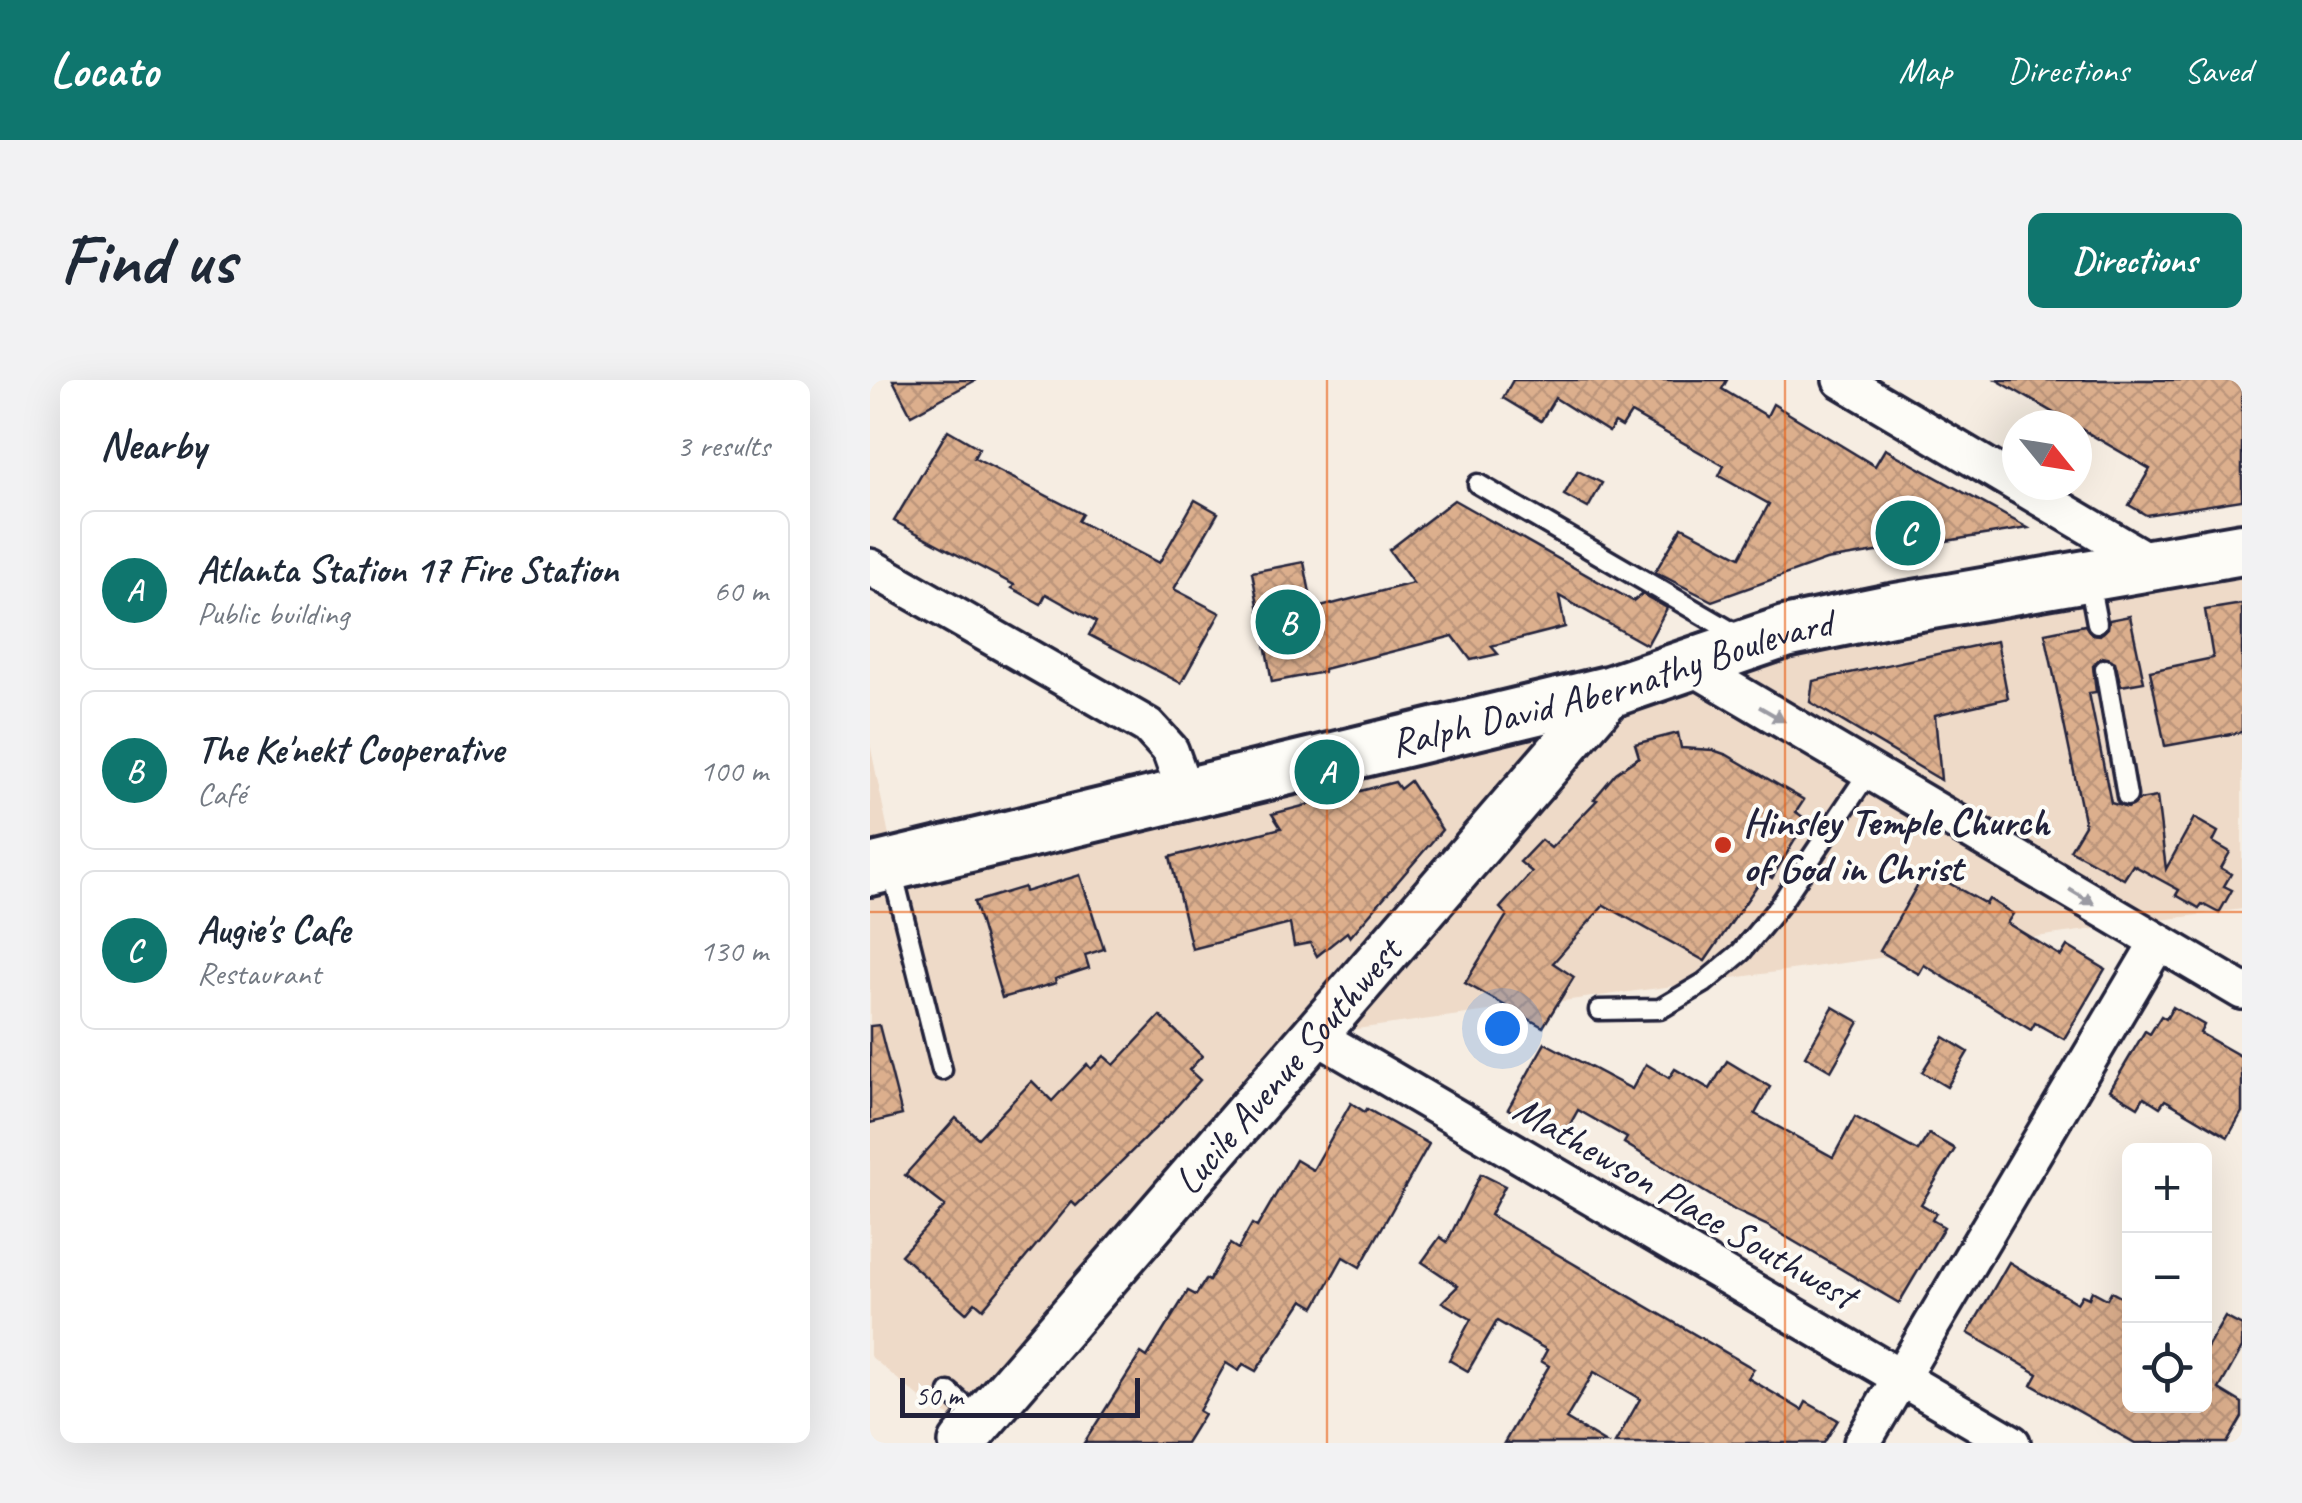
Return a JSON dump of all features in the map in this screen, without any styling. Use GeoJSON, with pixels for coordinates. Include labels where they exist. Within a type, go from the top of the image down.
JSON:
{"type":"FeatureCollection","features":[{"type":"Feature","properties":{"kind":"main road","name":"Ralph David Abernathy Boulevard"},"geometry":{"type":"LineString","coordinates":[[880,867],[1612,692],[1750,642],[1890,610],[2093,599],[2154,564],[2242,549]]}},
{"type":"Feature","properties":{"kind":"street"},"geometry":{"type":"LineString","coordinates":[[1841,380],[2002,475]]}},
{"type":"Feature","properties":{"kind":"street"},"geometry":{"type":"LineString","coordinates":[[2045,500],[2154,564]]}},
{"type":"Feature","properties":{"kind":"street"},"geometry":{"type":"LineString","coordinates":[[870,567],[1148,726],[1170,750],[1186,792]]}},
{"type":"Feature","properties":{"kind":"street"},"geometry":{"type":"LineString","coordinates":[[1688,664],[2242,992]]}},
{"type":"Feature","properties":{"kind":"street","name":"Lucile Avenue Southwest"},"geometry":{"type":"LineString","coordinates":[[972,1426],[1612,692]]}},
{"type":"Feature","properties":{"kind":"street"},"geometry":{"type":"LineString","coordinates":[[1862,1443],[2158,942]]}},
{"type":"Feature","properties":{"kind":"street","name":"Mathewson Place Southwest"},"geometry":{"type":"LineString","coordinates":[[1316,1035],[2012,1443]]}},
{"type":"Feature","properties":{"kind":"lane"},"geometry":{"type":"LineString","coordinates":[[1478,484],[1750,642]]}},
{"type":"Feature","properties":{"kind":"lane"},"geometry":{"type":"LineString","coordinates":[[2104,669],[2127,796]]}},
{"type":"Feature","properties":{"kind":"lane"},"geometry":{"type":"LineString","coordinates":[[1599,1010],[1660,1010],[1704,983],[1741,952],[1778,906],[1870,770]]}},
{"type":"Feature","properties":{"kind":"lane"},"geometry":{"type":"LineString","coordinates":[[880,867],[942,1070]]}},
{"type":"Feature","properties":{"kind":"shaded area"},"geometry":{"type":"Polygon","coordinates":[[[2242,540],[2242,909],[1319,1034],[974,1441],[949,1415],[925,1402],[870,1356],[870,744],[891,845],[2242,540]]]}},
{"type":"Feature","properties":{"kind":"building"},"geometry":{"type":"Polygon","coordinates":[[[893,380],[976,380],[911,415],[893,380]]]}},
{"type":"Feature","properties":{"kind":"building"},"geometry":{"type":"Polygon","coordinates":[[[1513,380],[1727,380],[1722,389],[1767,416],[1773,404],[1875,466],[1885,449],[2028,528],[1826,560],[1712,601],[1655,572],[1682,527],[1740,557],[1769,504],[1719,476],[1724,466],[1631,413],[1622,427],[1615,423],[1609,432],[1555,398],[1541,421],[1503,398],[1513,380]]]}},
{"type":"Feature","properties":{"kind":"building"},"geometry":{"type":"Polygon","coordinates":[[[1997,380],[2242,380],[2242,500],[2146,515],[2129,505],[2150,469],[2092,435],[2092,410],[2049,410],[1997,380]]]}},
{"type":"Feature","properties":{"kind":"building"},"geometry":{"type":"Polygon","coordinates":[[[948,430],[979,448],[974,458],[1082,514],[1078,521],[1159,563],[1195,500],[1218,513],[1174,589],[1220,613],[1181,683],[1089,635],[1096,622],[1046,594],[1041,604],[1012,588],[1014,585],[894,521],[948,430]]]}},
{"type":"Feature","properties":{"kind":"building"},"geometry":{"type":"Polygon","coordinates":[[[1578,471],[1602,483],[1588,508],[1564,495],[1578,471]]]}},
{"type":"Feature","properties":{"kind":"building"},"geometry":{"type":"Polygon","coordinates":[[[1454,500],[1633,601],[1642,594],[1667,608],[1647,645],[1559,596],[1565,627],[1491,646],[1498,654],[1471,660],[1453,636],[1324,672],[1272,682],[1252,572],[1304,562],[1313,609],[1413,583],[1389,550],[1454,500]]]}},
{"type":"Feature","properties":{"kind":"building"},"geometry":{"type":"Polygon","coordinates":[[[2242,604],[2242,732],[2165,746],[2150,671],[2213,658],[2205,610],[2242,604]]]}},
{"type":"Feature","properties":{"kind":"building"},"geometry":{"type":"Polygon","coordinates":[[[2130,616],[2144,682],[2121,686],[2115,662],[2102,657],[2093,666],[2096,692],[2089,693],[2111,803],[2128,808],[2139,800],[2157,797],[2166,869],[2194,818],[2218,832],[2213,842],[2230,852],[2221,868],[2231,874],[2224,886],[2232,890],[2219,913],[2202,904],[2199,908],[2176,895],[2179,890],[2133,865],[2124,879],[2070,850],[2085,825],[2045,633],[2085,625],[2092,634],[2100,635],[2108,628],[2109,620],[2130,616]]]}},
{"type":"Feature","properties":{"kind":"building"},"geometry":{"type":"Polygon","coordinates":[[[1997,641],[2008,698],[1935,715],[1941,780],[1810,702],[1813,681],[1997,641]]]}},
{"type":"Feature","properties":{"kind":"building"},"geometry":{"type":"Polygon","coordinates":[[[1678,733],[1681,748],[1727,755],[1804,800],[1796,812],[1807,820],[1772,878],[1765,874],[1705,961],[1604,905],[1553,963],[1574,977],[1543,1027],[1465,983],[1507,915],[1500,908],[1532,872],[1520,862],[1541,840],[1551,848],[1597,800],[1594,799],[1616,773],[1639,757],[1635,744],[1678,733]]]}},
{"type":"Feature","properties":{"kind":"building"},"geometry":{"type":"Polygon","coordinates":[[[1410,781],[1442,830],[1350,937],[1347,932],[1317,956],[1310,943],[1294,946],[1290,924],[1192,949],[1170,857],[1281,828],[1272,814],[1395,782],[1400,789],[1410,781]]]}},
{"type":"Feature","properties":{"kind":"building"},"geometry":{"type":"Polygon","coordinates":[[[1926,870],[1986,904],[1989,899],[2013,914],[2007,923],[2061,956],[2067,946],[2105,969],[2064,1039],[2035,1023],[2031,1030],[1924,965],[1919,974],[1880,951],[1926,870]]]}},
{"type":"Feature","properties":{"kind":"building"},"geometry":{"type":"Polygon","coordinates":[[[1080,875],[1104,949],[1085,955],[1089,968],[1055,979],[1056,983],[1002,998],[974,902],[1080,875]]]}},
{"type":"Feature","properties":{"kind":"building"},"geometry":{"type":"Polygon","coordinates":[[[1833,1007],[1859,1022],[1831,1071],[1805,1056],[1833,1007]]]}},
{"type":"Feature","properties":{"kind":"building"},"geometry":{"type":"Polygon","coordinates":[[[2173,1007],[2204,1025],[2200,1033],[2242,1057],[2242,1112],[2228,1137],[2165,1100],[2160,1107],[2144,1097],[2138,1107],[2110,1090],[2145,1031],[2150,1034],[2161,1016],[2166,1019],[2173,1007]]]}},
{"type":"Feature","properties":{"kind":"building"},"geometry":{"type":"Polygon","coordinates":[[[1160,1016],[1202,1056],[1189,1070],[1200,1080],[1076,1206],[1072,1202],[983,1309],[975,1302],[966,1313],[901,1255],[945,1206],[905,1175],[956,1118],[978,1138],[1032,1081],[1052,1101],[1087,1064],[1091,1069],[1104,1056],[1114,1065],[1160,1016]]]}},
{"type":"Feature","properties":{"kind":"building"},"geometry":{"type":"Polygon","coordinates":[[[879,1025],[902,1115],[870,1123],[870,1026],[879,1025]]]}},
{"type":"Feature","properties":{"kind":"building"},"geometry":{"type":"Polygon","coordinates":[[[1944,1037],[1968,1052],[1947,1087],[1922,1072],[1944,1037]]]}},
{"type":"Feature","properties":{"kind":"building"},"geometry":{"type":"Polygon","coordinates":[[[1545,1043],[1632,1089],[1646,1064],[1669,1078],[1675,1069],[1710,1089],[1727,1061],[1770,1087],[1755,1114],[1833,1157],[1855,1117],[1918,1151],[1929,1134],[1955,1149],[1921,1204],[1936,1213],[1932,1220],[1944,1227],[1899,1303],[1736,1211],[1624,1143],[1627,1138],[1578,1110],[1562,1139],[1508,1109],[1545,1043]]]}},
{"type":"Feature","properties":{"kind":"building"},"geometry":{"type":"Polygon","coordinates":[[[1351,1103],[1429,1144],[1360,1267],[1343,1257],[1315,1307],[1303,1300],[1256,1371],[1243,1364],[1239,1371],[1226,1363],[1199,1411],[1204,1414],[1186,1443],[1084,1443],[1141,1353],[1147,1357],[1188,1291],[1196,1295],[1206,1279],[1209,1281],[1230,1244],[1238,1249],[1252,1224],[1257,1227],[1296,1160],[1313,1170],[1351,1103]]]}},
{"type":"Feature","properties":{"kind":"building"},"geometry":{"type":"Polygon","coordinates":[[[1481,1174],[1505,1186],[1490,1215],[1754,1369],[1748,1378],[1802,1410],[1806,1402],[1838,1420],[1824,1443],[1615,1443],[1640,1399],[1594,1372],[1566,1419],[1606,1443],[1504,1443],[1549,1366],[1541,1361],[1547,1350],[1497,1321],[1468,1371],[1449,1360],[1471,1319],[1442,1302],[1458,1286],[1422,1262],[1440,1237],[1447,1242],[1481,1174]]]}},
{"type":"Feature","properties":{"kind":"building"},"geometry":{"type":"Polygon","coordinates":[[[2009,1262],[2077,1303],[2082,1295],[2089,1298],[2092,1291],[2107,1299],[2111,1292],[2122,1298],[2122,1413],[2212,1413],[2212,1339],[2225,1317],[2242,1326],[2242,1348],[2219,1389],[2242,1403],[2242,1417],[2227,1443],[2135,1443],[2032,1385],[2038,1374],[1968,1333],[2009,1262]]]}},
{"type":"Feature","properties":{"kind":"place","name":"Augie's Cafe"},"geometry":{"type":"Point","coordinates":[1908,533]}},
{"type":"Feature","properties":{"kind":"place","name":"The Ke'nekt Cooperative"},"geometry":{"type":"Point","coordinates":[1288,622]}},
{"type":"Feature","properties":{"kind":"place","name":"Atlanta Station 17 Fire Station"},"geometry":{"type":"Point","coordinates":[1327,772]}},
{"type":"Feature","properties":{"kind":"place","name":"Hinsley Temple Church of God in Christ"},"geometry":{"type":"Point","coordinates":[1723,845]}}]}
